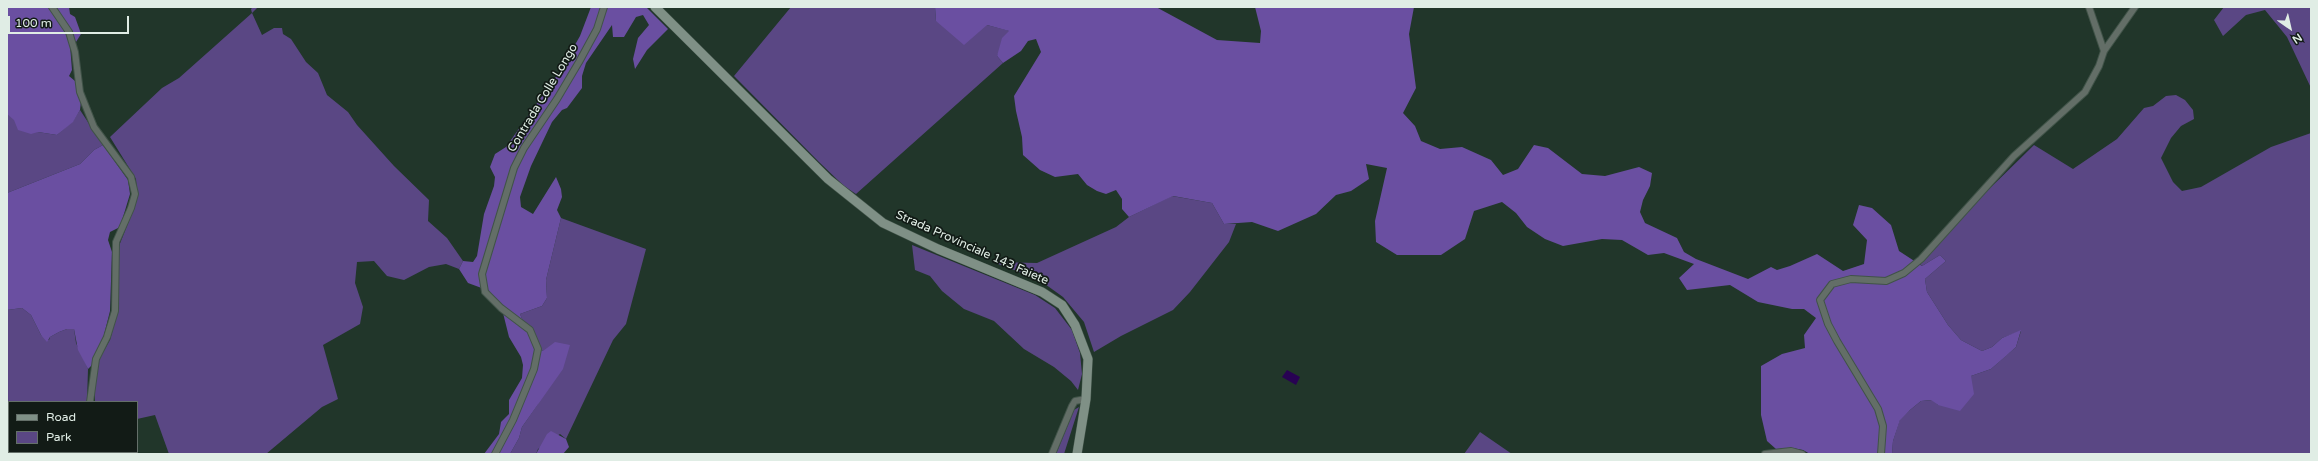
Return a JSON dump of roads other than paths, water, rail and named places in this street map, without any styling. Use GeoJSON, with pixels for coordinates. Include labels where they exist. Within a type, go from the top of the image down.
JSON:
{"type":"FeatureCollection","features":[{"type":"Feature","properties":{"kind":"main road","name":"Strada Provinciale 143 Faiete"},"geometry":{"type":"LineString","coordinates":[[655,7],[828,179],[883,223],[938,249],[1042,292],[1062,305],[1075,325],[1088,359],[1086,399],[1077,454]]}},
{"type":"Feature","properties":{"kind":"street"},"geometry":{"type":"LineString","coordinates":[[52,7],[69,32],[75,52],[80,92],[94,127],[131,176],[135,194],[131,208],[116,242],[114,311],[107,337],[96,360],[90,401]]}},
{"type":"Feature","properties":{"kind":"street","name":"Contrada Colle Longo"},"geometry":{"type":"LineString","coordinates":[[494,454],[516,413],[534,369],[538,349],[530,330],[500,308],[485,292],[482,274],[514,168],[524,148],[557,99],[579,62],[597,28],[604,7]]}},
{"type":"Feature","properties":{"kind":"street"},"geometry":{"type":"LineString","coordinates":[[2089,7],[2104,51]]}},
{"type":"Feature","properties":{"kind":"street"},"geometry":{"type":"LineString","coordinates":[[1881,454],[1883,426],[1878,410],[1828,324],[1820,300],[1832,284],[1850,279],[1886,281],[1904,273],[1921,259],[2014,156],[2084,92],[2099,66],[2104,51],[2136,7]]}},
{"type":"Feature","properties":{"kind":"street"},"geometry":{"type":"LineString","coordinates":[[1052,454],[1075,401],[1086,399]]}},
{"type":"Feature","properties":{"kind":"street"},"geometry":{"type":"LineString","coordinates":[[1765,454],[1791,451],[1802,454]]}}]}
